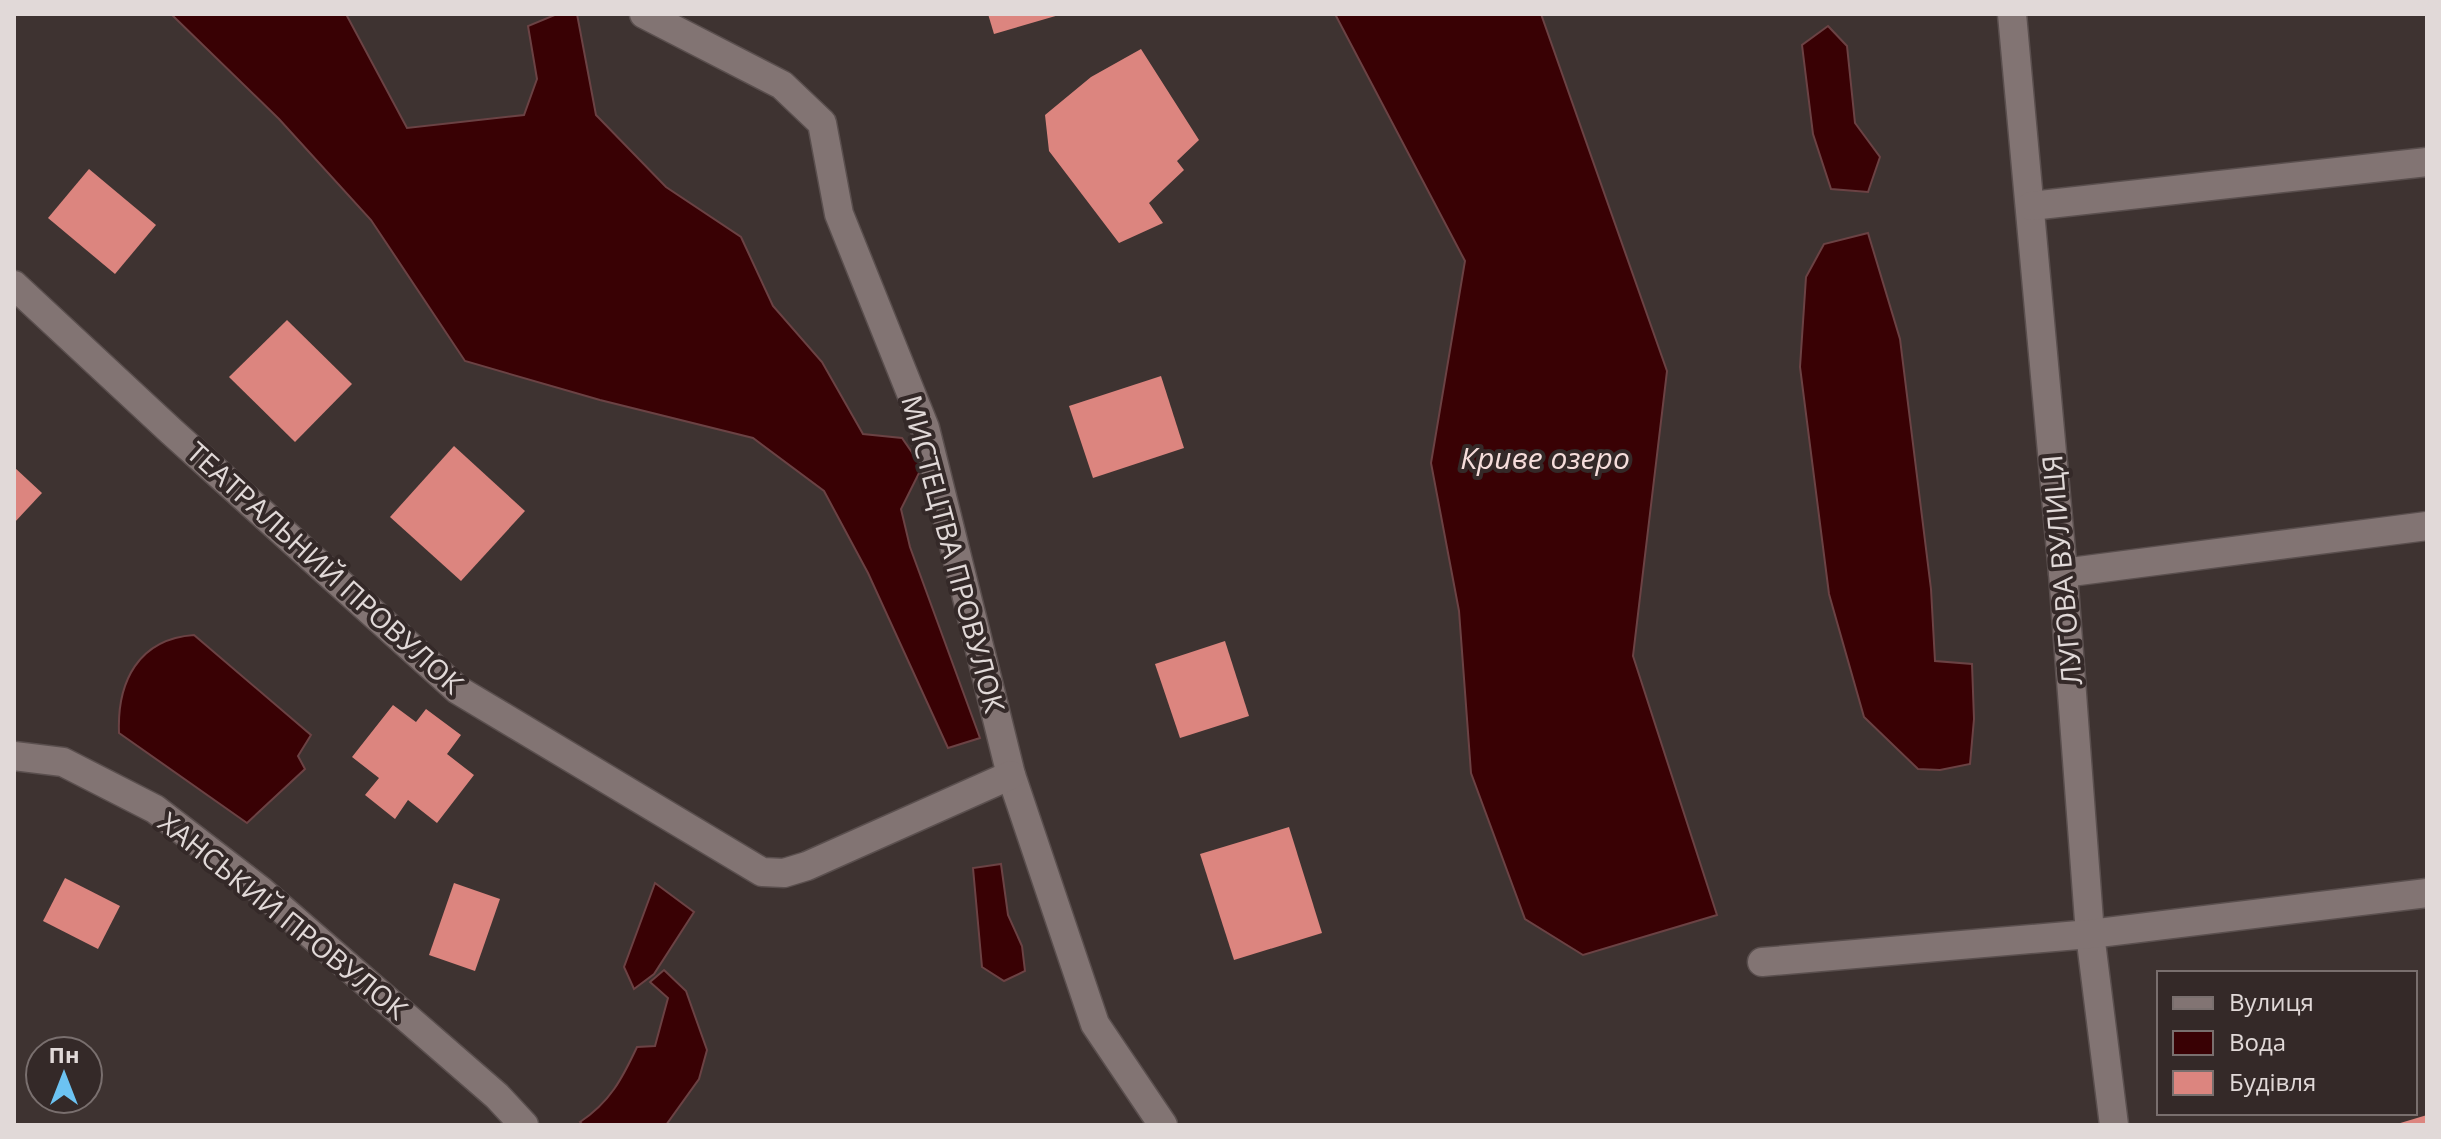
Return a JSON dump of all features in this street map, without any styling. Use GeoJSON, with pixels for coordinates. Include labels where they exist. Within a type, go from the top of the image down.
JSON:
{"type":"FeatureCollection","features":[{"type":"Feature","properties":{"kind":"street","name":"МИСТЕЦТВА ПРОВУЛОК"},"geometry":{"type":"LineString","coordinates":[[644,14],[782,85],[822,123],[839,214],[925,428],[1011,775],[1095,1024],[1163,1125]]}},
{"type":"Feature","properties":{"kind":"street","name":"ЛУГОВА ВУЛИЦЯ"},"geometry":{"type":"LineString","coordinates":[[2012,14],[2063,573],[2090,934],[2114,1125]]}},
{"type":"Feature","properties":{"kind":"street"},"geometry":{"type":"LineString","coordinates":[[2031,206],[2427,162]]}},
{"type":"Feature","properties":{"kind":"street","name":"ТЕАТРАЛЬНИЙ ПРОВУЛОК"},"geometry":{"type":"LineString","coordinates":[[14,285],[458,690],[762,872],[784,873],[807,866],[1011,775]]}},
{"type":"Feature","properties":{"kind":"street"},"geometry":{"type":"LineString","coordinates":[[2063,573],[2427,526]]}},
{"type":"Feature","properties":{"kind":"street","name":"ХАНСЬКИЙ ПРОВУЛОК"},"geometry":{"type":"LineString","coordinates":[[14,756],[63,762],[155,809],[260,890],[497,1096],[524,1125]]}},
{"type":"Feature","properties":{"kind":"street"},"geometry":{"type":"LineString","coordinates":[[1762,962],[2090,934],[2427,893]]}},
{"type":"Feature","properties":{"kind":"water"},"geometry":{"type":"Polygon","coordinates":[[[171,14],[346,14],[407,128],[524,115],[537,79],[528,26],[557,14],[577,14],[596,115],[666,187],[741,237],[773,306],[822,362],[863,434],[902,438],[922,467],[901,509],[910,547],[980,738],[948,748],[868,573],[824,491],[753,438],[600,400],[465,361],[371,220],[279,119],[171,14]]]}},
{"type":"Feature","properties":{"kind":"water","name":"Криве озеро"},"geometry":{"type":"Polygon","coordinates":[[[1335,14],[1541,14],[1667,371],[1633,656],[1717,915],[1583,955],[1525,919],[1471,773],[1459,611],[1431,463],[1465,261],[1335,14]]]}},
{"type":"Feature","properties":{"kind":"water"},"geometry":{"type":"Polygon","coordinates":[[[1828,26],[1847,46],[1855,123],[1880,157],[1868,192],[1831,189],[1813,134],[1802,45],[1828,26]]]}},
{"type":"Feature","properties":{"kind":"water"},"geometry":{"type":"Polygon","coordinates":[[[1868,233],[1900,339],[1931,589],[1935,661],[1972,664],[1974,719],[1970,764],[1940,770],[1918,769],[1864,717],[1829,594],[1800,367],[1806,277],[1824,244],[1868,233]]]}},
{"type":"Feature","properties":{"kind":"water"},"geometry":{"type":"Polygon","coordinates":[[[194,635],[311,735],[298,756],[305,769],[247,823],[119,733],[122,697],[135,666],[158,645],[194,635]]]}},
{"type":"Feature","properties":{"kind":"water"},"geometry":{"type":"Polygon","coordinates":[[[1001,864],[1008,915],[1022,946],[1025,971],[1004,981],[982,967],[973,868],[1001,864]]]}},
{"type":"Feature","properties":{"kind":"water"},"geometry":{"type":"Polygon","coordinates":[[[655,883],[694,912],[654,974],[634,989],[624,967],[655,883]]]}},
{"type":"Feature","properties":{"kind":"water"},"geometry":{"type":"Polygon","coordinates":[[[664,970],[686,991],[707,1050],[699,1079],[666,1125],[583,1125],[580,1122],[614,1089],[637,1047],[655,1046],[668,998],[650,982],[664,970]]]}},
{"type":"Feature","properties":{"kind":"building"},"geometry":{"type":"Polygon","coordinates":[[[988,14],[1058,14],[1059,15],[994,34],[988,14]]]}},
{"type":"Feature","properties":{"kind":"building"},"geometry":{"type":"Polygon","coordinates":[[[1141,49],[1199,140],[1177,161],[1184,170],[1149,203],[1163,223],[1119,243],[1049,151],[1045,115],[1091,77],[1141,49]]]}},
{"type":"Feature","properties":{"kind":"building"},"geometry":{"type":"Polygon","coordinates":[[[89,169],[156,225],[115,274],[48,218],[89,169]]]}},
{"type":"Feature","properties":{"kind":"building"},"geometry":{"type":"Polygon","coordinates":[[[287,320],[352,384],[295,442],[229,377],[287,320]]]}},
{"type":"Feature","properties":{"kind":"building"},"geometry":{"type":"Polygon","coordinates":[[[1161,376],[1184,448],[1093,478],[1069,406],[1161,376]]]}},
{"type":"Feature","properties":{"kind":"building"},"geometry":{"type":"Polygon","coordinates":[[[454,446],[525,511],[461,581],[390,517],[454,446]]]}},
{"type":"Feature","properties":{"kind":"building"},"geometry":{"type":"Polygon","coordinates":[[[14,467],[42,493],[14,523],[14,467]]]}},
{"type":"Feature","properties":{"kind":"building"},"geometry":{"type":"Polygon","coordinates":[[[1225,641],[1249,716],[1180,738],[1155,664],[1225,641]]]}},
{"type":"Feature","properties":{"kind":"building"},"geometry":{"type":"Polygon","coordinates":[[[393,705],[416,722],[426,709],[461,735],[447,754],[474,775],[437,823],[408,800],[395,819],[365,795],[379,778],[352,757],[393,705]]]}},
{"type":"Feature","properties":{"kind":"building"},"geometry":{"type":"Polygon","coordinates":[[[1289,827],[1322,933],[1234,960],[1200,854],[1289,827]]]}},
{"type":"Feature","properties":{"kind":"building"},"geometry":{"type":"Polygon","coordinates":[[[65,878],[120,906],[98,949],[43,921],[65,878]]]}},
{"type":"Feature","properties":{"kind":"building"},"geometry":{"type":"Polygon","coordinates":[[[454,883],[500,899],[475,971],[429,955],[454,883]]]}},
{"type":"Feature","properties":{"kind":"building"},"geometry":{"type":"Polygon","coordinates":[[[2427,1115],[2427,1125],[2397,1125],[2397,1124],[2427,1115]]]}}]}
